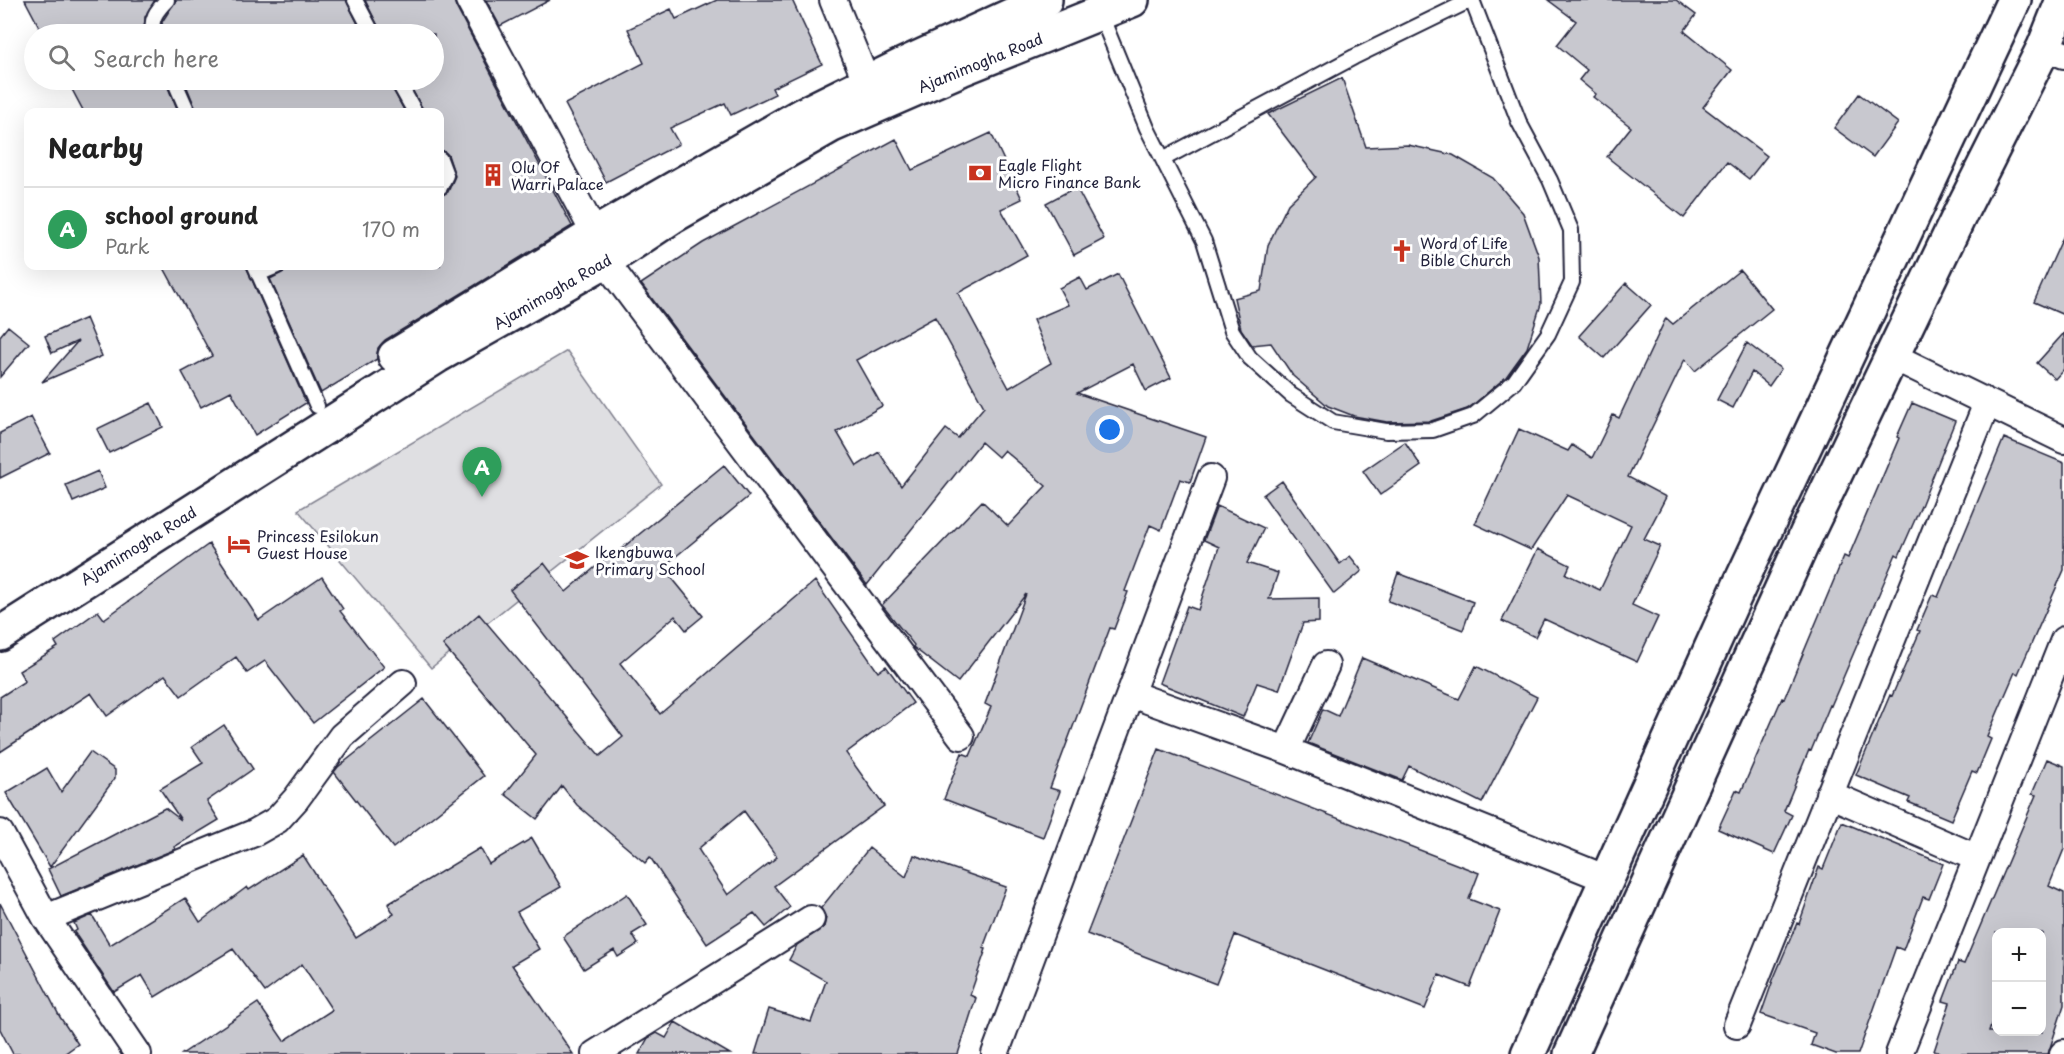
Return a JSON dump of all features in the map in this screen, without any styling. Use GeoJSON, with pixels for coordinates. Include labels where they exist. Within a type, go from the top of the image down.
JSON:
{"type":"FeatureCollection","features":[{"type":"Feature","properties":{"kind":"main road","name":"Ajamimogha Road"},"geometry":{"type":"LineString","coordinates":[[0,634],[437,357],[802,116],[1045,0]]}},
{"type":"Feature","properties":{"kind":"main road","name":"Ajamimogha Road"},"geometry":{"type":"LineString","coordinates":[[0,609],[467,311],[673,216],[832,126],[961,69],[1132,0]]}},
{"type":"Feature","properties":{"kind":"main road"},"geometry":{"type":"LineString","coordinates":[[1528,1054],[1741,582],[2014,0]]}},
{"type":"Feature","properties":{"kind":"main road"},"geometry":{"type":"LineString","coordinates":[[1571,1054],[1807,533],[1962,210],[2054,51],[2064,0]]}},
{"type":"Feature","properties":{"kind":"street"},"geometry":{"type":"LineString","coordinates":[[469,0],[600,248],[961,736]]}},
{"type":"Feature","properties":{"kind":"street"},"geometry":{"type":"LineString","coordinates":[[833,0],[867,83]]}},
{"type":"Feature","properties":{"kind":"street"},"geometry":{"type":"LineString","coordinates":[[1892,356],[2064,440]]}},
{"type":"Feature","properties":{"kind":"street"},"geometry":{"type":"LineString","coordinates":[[1737,1025],[1987,403]]}},
{"type":"Feature","properties":{"kind":"street"},"geometry":{"type":"LineString","coordinates":[[995,1054],[1211,478]]}},
{"type":"Feature","properties":{"kind":"street"},"geometry":{"type":"LineString","coordinates":[[1899,1054],[2064,640]]}},
{"type":"Feature","properties":{"kind":"street"},"geometry":{"type":"LineString","coordinates":[[1286,750],[1326,665]]}},
{"type":"Feature","properties":{"kind":"street"},"geometry":{"type":"LineString","coordinates":[[46,918],[254,833],[277,820],[296,799],[342,736],[403,683]]}},
{"type":"Feature","properties":{"kind":"street"},"geometry":{"type":"LineString","coordinates":[[1131,694],[1286,750],[1607,879]]}},
{"type":"Feature","properties":{"kind":"street"},"geometry":{"type":"LineString","coordinates":[[1830,794],[1977,858]]}},
{"type":"Feature","properties":{"kind":"street"},"geometry":{"type":"LineString","coordinates":[[0,833],[46,918],[138,1054]]}},
{"type":"Feature","properties":{"kind":"street"},"geometry":{"type":"LineString","coordinates":[[595,1054],[812,919]]}},
{"type":"Feature","properties":{"kind":"lane"},"geometry":{"type":"LineString","coordinates":[[153,24],[155,12],[167,0]]}},
{"type":"Feature","properties":{"kind":"lane"},"geometry":{"type":"LineString","coordinates":[[355,0],[368,24]]}},
{"type":"Feature","properties":{"kind":"lane"},"geometry":{"type":"LineString","coordinates":[[1100,13],[1148,128],[1163,159],[1204,241],[1232,331],[1250,358],[1292,395],[1333,422],[1386,432],[1433,430],[1473,416],[1514,382],[1548,334],[1572,282],[1571,230],[1550,180],[1519,122],[1471,0],[1353,57],[1163,159]]}},
{"type":"Feature","properties":{"kind":"lane"},"geometry":{"type":"LineString","coordinates":[[178,90],[186,108]]}},
{"type":"Feature","properties":{"kind":"lane"},"geometry":{"type":"LineString","coordinates":[[403,90],[413,108]]}},
{"type":"Feature","properties":{"kind":"lane"},"geometry":{"type":"LineString","coordinates":[[257,270],[317,406]]}},
{"type":"Feature","properties":{"kind":"shaded area"},"geometry":{"type":"Polygon","coordinates":[[[567,351],[661,484],[431,668],[298,510],[567,351]]]}},
{"type":"Feature","properties":{"kind":"building"},"geometry":{"type":"Polygon","coordinates":[[[25,0],[155,0],[145,17],[145,24],[38,24],[25,0]]]}},
{"type":"Feature","properties":{"kind":"building"},"geometry":{"type":"Polygon","coordinates":[[[176,0],[346,0],[358,24],[162,24],[176,0]]]}},
{"type":"Feature","properties":{"kind":"building"},"geometry":{"type":"Polygon","coordinates":[[[365,0],[454,0],[572,226],[385,340],[378,348],[377,359],[321,393],[270,279],[285,270],[444,270],[444,194],[448,192],[455,176],[448,155],[444,152],[444,108],[422,108],[412,90],[444,90],[444,24],[377,24],[365,0]]]}},
{"type":"Feature","properties":{"kind":"building"},"geometry":{"type":"Polygon","coordinates":[[[486,0],[550,0],[500,26],[486,0]]]}},
{"type":"Feature","properties":{"kind":"building"},"geometry":{"type":"Polygon","coordinates":[[[717,0],[792,0],[822,64],[772,88],[775,94],[731,115],[725,103],[670,128],[679,144],[606,182],[565,104],[644,63],[628,29],[671,9],[676,19],[717,0]]]}},
{"type":"Feature","properties":{"kind":"building"},"geometry":{"type":"Polygon","coordinates":[[[1548,0],[1676,0],[1696,15],[1684,31],[1732,70],[1703,107],[1767,156],[1749,179],[1727,162],[1684,218],[1607,157],[1631,127],[1593,97],[1596,94],[1579,80],[1587,70],[1557,45],[1576,21],[1548,0]]]}},
{"type":"Feature","properties":{"kind":"building","name":"Word of Life Bible Church"},"geometry":{"type":"Polygon","coordinates":[[[1342,78],[1366,147],[1408,145],[1453,155],[1493,178],[1523,213],[1539,257],[1541,304],[1527,348],[1506,377],[1474,404],[1467,409],[1431,421],[1387,422],[1354,416],[1328,406],[1293,376],[1271,343],[1252,345],[1241,329],[1234,298],[1261,291],[1268,245],[1288,204],[1316,177],[1268,114],[1342,78]]]}},
{"type":"Feature","properties":{"kind":"building"},"geometry":{"type":"Polygon","coordinates":[[[72,90],[169,90],[176,108],[82,108],[72,90]]]}},
{"type":"Feature","properties":{"kind":"building"},"geometry":{"type":"Polygon","coordinates":[[[188,90],[393,90],[403,108],[195,108],[188,90]]]}},
{"type":"Feature","properties":{"kind":"building"},"geometry":{"type":"Polygon","coordinates":[[[1859,94],[1898,123],[1873,157],[1834,128],[1859,94]]]}},
{"type":"Feature","properties":{"kind":"building"},"geometry":{"type":"Polygon","coordinates":[[[991,133],[1022,199],[1001,209],[1027,255],[958,293],[1009,388],[1051,363],[1033,320],[1068,305],[1059,288],[1080,277],[1087,290],[1118,274],[1171,378],[1146,391],[1133,364],[1077,393],[1206,437],[1190,482],[1180,479],[1161,530],[1150,525],[1125,591],[1128,592],[1114,629],[1110,628],[1050,788],[1060,791],[1043,837],[944,799],[962,753],[970,756],[991,707],[985,704],[1026,594],[958,682],[913,647],[914,645],[882,605],[982,501],[1008,526],[1046,486],[1004,450],[998,457],[981,442],[867,585],[641,284],[703,243],[896,139],[912,170],[991,133]],[[935,317],[856,360],[882,406],[837,432],[857,466],[879,452],[901,486],[946,429],[958,438],[984,407],[935,317]]]}},
{"type":"Feature","properties":{"kind":"building"},"geometry":{"type":"Polygon","coordinates":[[[1076,187],[1104,239],[1074,255],[1046,203],[1076,187]]]}},
{"type":"Feature","properties":{"kind":"building"},"geometry":{"type":"Polygon","coordinates":[[[2064,235],[2064,315],[2034,302],[2064,235]]]}},
{"type":"Feature","properties":{"kind":"building"},"geometry":{"type":"Polygon","coordinates":[[[165,270],[248,270],[306,403],[255,435],[231,391],[201,407],[182,372],[212,356],[165,270]]]}},
{"type":"Feature","properties":{"kind":"building"},"geometry":{"type":"Polygon","coordinates":[[[1740,270],[1772,309],[1695,371],[1685,359],[1628,477],[1666,497],[1644,539],[1660,546],[1632,605],[1658,617],[1637,662],[1544,619],[1535,637],[1502,621],[1538,549],[1570,565],[1566,574],[1600,590],[1631,525],[1567,495],[1531,550],[1475,524],[1519,429],[1568,451],[1572,445],[1592,458],[1613,415],[1619,418],[1666,318],[1673,324],[1740,270]]]}},
{"type":"Feature","properties":{"kind":"building"},"geometry":{"type":"Polygon","coordinates":[[[1626,283],[1651,305],[1604,358],[1579,336],[1626,283]]]}},
{"type":"Feature","properties":{"kind":"building"},"geometry":{"type":"Polygon","coordinates":[[[86,318],[102,356],[42,382],[78,341],[52,353],[45,336],[86,318]]]}},
{"type":"Feature","properties":{"kind":"building"},"geometry":{"type":"Polygon","coordinates":[[[8,326],[29,343],[0,377],[0,336],[8,326]]]}},
{"type":"Feature","properties":{"kind":"building"},"geometry":{"type":"Polygon","coordinates":[[[2064,333],[2064,369],[2055,379],[2037,363],[2064,333]]]}},
{"type":"Feature","properties":{"kind":"building"},"geometry":{"type":"Polygon","coordinates":[[[1747,343],[1781,369],[1769,386],[1752,372],[1733,408],[1717,400],[1747,343]]]}},
{"type":"Feature","properties":{"kind":"building"},"geometry":{"type":"Polygon","coordinates":[[[151,403],[163,427],[109,453],[97,429],[151,403]]]}},
{"type":"Feature","properties":{"kind":"building"},"geometry":{"type":"Polygon","coordinates":[[[1912,403],[1955,421],[1899,556],[1896,554],[1831,706],[1811,751],[1809,750],[1784,811],[1792,815],[1774,854],[1718,829],[1736,790],[1741,792],[1782,698],[1784,699],[1844,556],[1848,558],[1912,403]]]}},
{"type":"Feature","properties":{"kind":"building"},"geometry":{"type":"Polygon","coordinates":[[[31,417],[50,453],[0,478],[0,433],[31,417]]]}},
{"type":"Feature","properties":{"kind":"building"},"geometry":{"type":"Polygon","coordinates":[[[2004,438],[2064,463],[2064,570],[1987,737],[1991,739],[1977,773],[1972,771],[1951,820],[1908,802],[1910,798],[1856,775],[1920,631],[1917,630],[1932,595],[1938,597],[2004,438]]]}},
{"type":"Feature","properties":{"kind":"building"},"geometry":{"type":"Polygon","coordinates":[[[1405,442],[1421,466],[1380,495],[1363,471],[1405,442]]]}},
{"type":"Feature","properties":{"kind":"building"},"geometry":{"type":"Polygon","coordinates":[[[724,465],[749,496],[663,567],[703,616],[686,630],[675,616],[620,663],[660,714],[815,581],[878,672],[886,666],[913,703],[846,753],[884,806],[774,886],[790,907],[766,927],[754,913],[707,944],[650,857],[645,863],[577,805],[562,786],[537,819],[505,794],[536,755],[443,645],[479,614],[600,756],[623,737],[510,590],[544,563],[566,592],[613,552],[615,554],[724,465]],[[744,811],[698,849],[728,895],[777,857],[744,811]]]}},
{"type":"Feature","properties":{"kind":"building"},"geometry":{"type":"Polygon","coordinates":[[[98,471],[105,488],[73,502],[66,485],[98,471]]]}},
{"type":"Feature","properties":{"kind":"building"},"geometry":{"type":"Polygon","coordinates":[[[1282,481],[1340,564],[1350,556],[1362,571],[1334,594],[1263,495],[1282,481]]]}},
{"type":"Feature","properties":{"kind":"building"},"geometry":{"type":"Polygon","coordinates":[[[1217,506],[1264,528],[1247,563],[1278,573],[1269,599],[1319,598],[1319,622],[1303,623],[1279,690],[1257,683],[1243,717],[1159,683],[1187,606],[1198,610],[1219,547],[1204,540],[1217,506]]]}},
{"type":"Feature","properties":{"kind":"building"},"geometry":{"type":"Polygon","coordinates":[[[209,544],[259,620],[322,577],[343,609],[340,611],[384,667],[313,723],[265,661],[247,673],[236,657],[181,696],[165,675],[107,716],[91,693],[0,752],[0,697],[25,681],[19,671],[58,647],[55,642],[98,611],[104,619],[209,544]]]}},
{"type":"Feature","properties":{"kind":"building"},"geometry":{"type":"Polygon","coordinates":[[[1398,573],[1473,602],[1463,630],[1388,601],[1398,573]]]}},
{"type":"Feature","properties":{"kind":"building"},"geometry":{"type":"Polygon","coordinates":[[[1362,658],[1459,699],[1476,666],[1537,697],[1482,803],[1409,766],[1402,780],[1308,743],[1323,709],[1338,716],[1362,658]]]}},
{"type":"Feature","properties":{"kind":"building"},"geometry":{"type":"Polygon","coordinates":[[[424,699],[484,776],[393,848],[334,772],[424,699]]]}},
{"type":"Feature","properties":{"kind":"building"},"geometry":{"type":"Polygon","coordinates":[[[224,725],[253,769],[207,801],[219,820],[171,851],[61,896],[48,869],[165,808],[181,820],[160,789],[203,763],[192,747],[224,725]]]}},
{"type":"Feature","properties":{"kind":"building"},"geometry":{"type":"Polygon","coordinates":[[[1159,749],[1479,873],[1469,899],[1500,911],[1470,987],[1439,975],[1425,1009],[1235,935],[1216,984],[1087,934],[1159,749]]]}},
{"type":"Feature","properties":{"kind":"building"},"geometry":{"type":"Polygon","coordinates":[[[90,752],[115,770],[115,778],[50,867],[6,793],[47,768],[61,792],[90,752]]]}},
{"type":"Feature","properties":{"kind":"building"},"geometry":{"type":"Polygon","coordinates":[[[2047,759],[2064,766],[2064,849],[2049,886],[2064,893],[2064,1005],[2048,1054],[1944,1054],[1934,1051],[1950,1003],[1943,1001],[1958,962],[1964,964],[2036,795],[2032,794],[2047,759]]]}},
{"type":"Feature","properties":{"kind":"building"},"geometry":{"type":"Polygon","coordinates":[[[1842,822],[1943,864],[1929,899],[1923,897],[1903,950],[1896,947],[1858,1054],[1836,1054],[1811,1045],[1815,1033],[1761,1014],[1797,923],[1799,924],[1819,867],[1823,869],[1842,822]]]}},
{"type":"Feature","properties":{"kind":"building"},"geometry":{"type":"Polygon","coordinates":[[[532,838],[561,887],[517,912],[539,949],[512,965],[573,1054],[182,1054],[258,1003],[284,1041],[332,1010],[302,964],[265,992],[233,949],[155,997],[142,975],[114,992],[74,932],[77,930],[74,923],[92,915],[110,945],[185,898],[200,922],[247,887],[249,890],[303,855],[356,938],[394,914],[388,904],[480,848],[489,864],[532,838]]]}},
{"type":"Feature","properties":{"kind":"building"},"geometry":{"type":"Polygon","coordinates":[[[869,848],[906,877],[914,855],[1006,887],[983,948],[986,949],[970,995],[976,998],[958,1054],[755,1054],[769,1009],[811,1022],[826,981],[789,960],[797,945],[824,927],[826,918],[821,908],[869,848]]]}},
{"type":"Feature","properties":{"kind":"building"},"geometry":{"type":"Polygon","coordinates":[[[627,894],[647,925],[632,934],[638,944],[618,957],[614,950],[584,969],[563,937],[627,894]]]}},
{"type":"Feature","properties":{"kind":"building"},"geometry":{"type":"Polygon","coordinates":[[[0,903],[60,1017],[78,1044],[64,1054],[13,1054],[0,1029],[0,903]]]}},
{"type":"Feature","properties":{"kind":"building"},"geometry":{"type":"Polygon","coordinates":[[[675,1022],[730,1054],[639,1054],[648,1038],[657,1033],[666,1038],[675,1022]]]}},
{"type":"Feature","properties":{"kind":"place","name":"Eagle Flight Micro Finance Bank"},"geometry":{"type":"Point","coordinates":[980,173]}},
{"type":"Feature","properties":{"kind":"place","name":"Olu Of Warri Palace"},"geometry":{"type":"Point","coordinates":[493,175]}},
{"type":"Feature","properties":{"kind":"place","name":"Word of Life Bible Church"},"geometry":{"type":"Point","coordinates":[1402,251]}},
{"type":"Feature","properties":{"kind":"place","name":"school ground"},"geometry":{"type":"Point","coordinates":[482,497]}},
{"type":"Feature","properties":{"kind":"place","name":"Princess Esilokun Guest House"},"geometry":{"type":"Point","coordinates":[239,544]}},
{"type":"Feature","properties":{"kind":"place","name":"Ikengbuwa Primary School"},"geometry":{"type":"Point","coordinates":[577,560]}}]}
